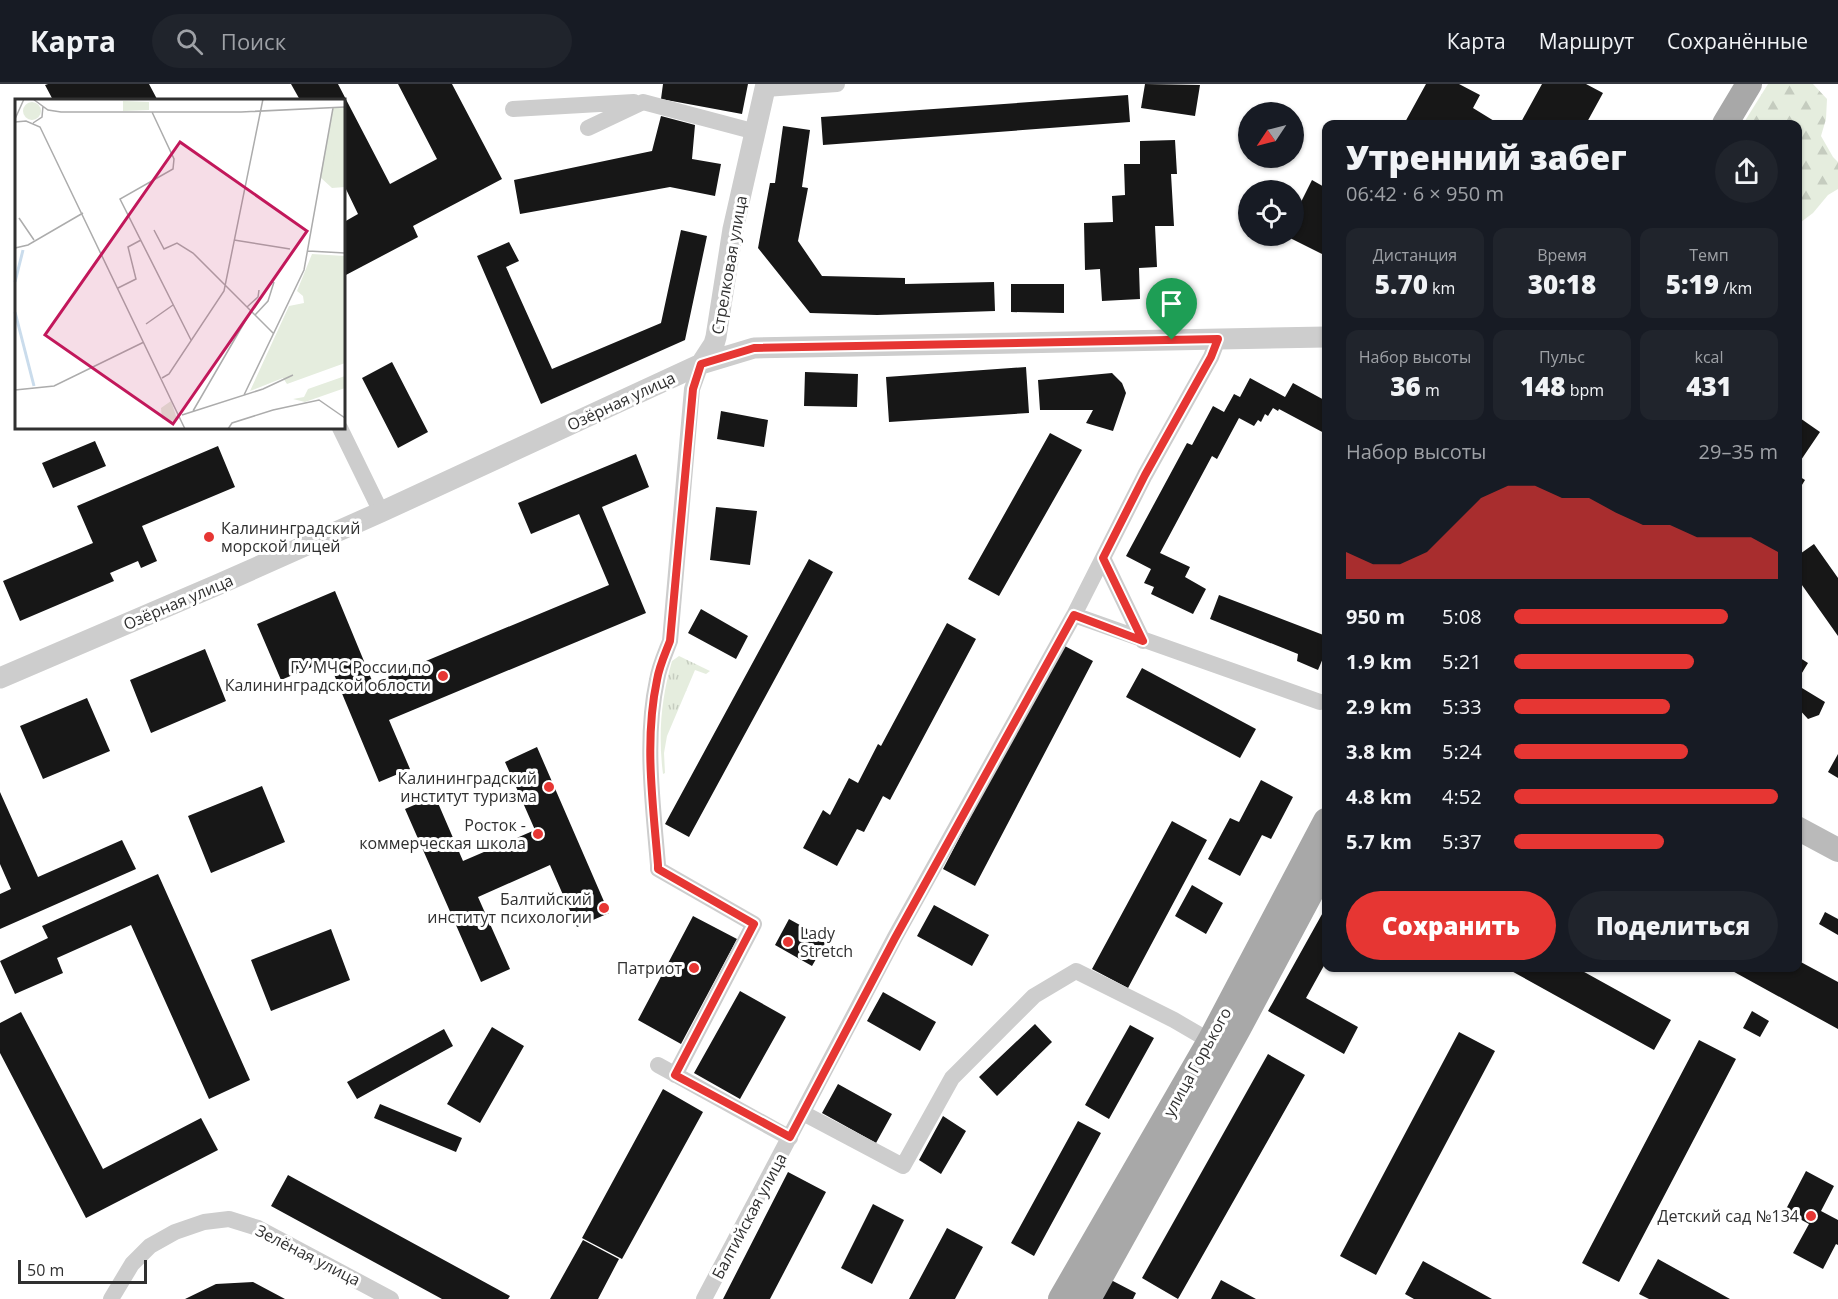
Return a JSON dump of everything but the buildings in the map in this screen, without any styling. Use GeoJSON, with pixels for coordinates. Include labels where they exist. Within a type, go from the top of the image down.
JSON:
{"type":"FeatureCollection","features":[{"type":"Feature","properties":{"kind":"main road"},"geometry":{"type":"LineString","coordinates":[[1708,120],[1729,84]]}},
{"type":"Feature","properties":{"kind":"main road"},"geometry":{"type":"LineString","coordinates":[[1727,120],[1749,84]]}},
{"type":"Feature","properties":{"kind":"main road","name":"улица Горького"},"geometry":{"type":"LineString","coordinates":[[1061,1299],[1210,1041],[1322,829]]}},
{"type":"Feature","properties":{"kind":"main road"},"geometry":{"type":"LineString","coordinates":[[1802,831],[1838,850]]}},
{"type":"Feature","properties":{"kind":"main road","name":"улица Горького"},"geometry":{"type":"LineString","coordinates":[[1088,1299],[1239,1029],[1322,872]]}},
{"type":"Feature","properties":{"kind":"street"},"geometry":{"type":"LineString","coordinates":[[766,86],[837,84]]}},
{"type":"Feature","properties":{"kind":"street","name":"Стрелковая улица"},"geometry":{"type":"LineString","coordinates":[[675,1075],[754,924],[658,869],[652,790],[651,717],[657,679],[670,641],[693,389],[701,364],[716,337],[733,229],[766,86]]}},
{"type":"Feature","properties":{"kind":"street"},"geometry":{"type":"LineString","coordinates":[[513,109],[644,102],[756,132]]}},
{"type":"Feature","properties":{"kind":"street"},"geometry":{"type":"LineString","coordinates":[[588,128],[644,102]]}},
{"type":"Feature","properties":{"kind":"street","name":"Озёрная улица"},"geometry":{"type":"LineString","coordinates":[[0,678],[381,512],[701,364],[754,348],[1322,337]]}},
{"type":"Feature","properties":{"kind":"street","name":"Балтийская улица"},"geometry":{"type":"LineString","coordinates":[[704,1299],[895,938],[1074,615],[1145,475],[1211,357],[1218,339]]}},
{"type":"Feature","properties":{"kind":"street"},"geometry":{"type":"LineString","coordinates":[[340,429],[381,512]]}},
{"type":"Feature","properties":{"kind":"street"},"geometry":{"type":"LineString","coordinates":[[1103,558],[1143,641]]}},
{"type":"Feature","properties":{"kind":"street"},"geometry":{"type":"LineString","coordinates":[[1074,615],[1320,702]]}},
{"type":"Feature","properties":{"kind":"street"},"geometry":{"type":"LineString","coordinates":[[803,1113],[903,1166],[952,1078],[1034,996],[1076,971],[1174,1020],[1210,1041]]}},
{"type":"Feature","properties":{"kind":"street"},"geometry":{"type":"LineString","coordinates":[[658,1065],[790,1137]]}},
{"type":"Feature","properties":{"kind":"street","name":"Зелёная улица"},"geometry":{"type":"LineString","coordinates":[[111,1299],[132,1264],[150,1246],[175,1232],[204,1222],[229,1219],[258,1228],[391,1299]]}},
{"type":"Feature","properties":{"kind":"green space"},"geometry":{"type":"Polygon","coordinates":[[[1768,84],[1813,84],[1827,99],[1826,119],[1821,136],[1838,162],[1838,189],[1828,195],[1813,213],[1802,221],[1802,120],[1746,120],[1768,84]]]}},
{"type":"Feature","properties":{"kind":"green space"},"geometry":{"type":"Polygon","coordinates":[[[679,656],[710,671],[706,674],[695,670],[667,736],[664,753],[665,773],[663,774],[661,731],[663,703],[672,661],[679,656]]]}},
{"type":"Feature","properties":{"kind":"place","name":"Калининградский морской лицей"},"geometry":{"type":"Point","coordinates":[209,537]}},
{"type":"Feature","properties":{"kind":"place","name":"ГУ МЧС России по Калининградской облости"},"geometry":{"type":"Point","coordinates":[443,676]}},
{"type":"Feature","properties":{"kind":"place","name":"Калининградский институт туризма"},"geometry":{"type":"Point","coordinates":[549,787]}},
{"type":"Feature","properties":{"kind":"place","name":"Росток - коммерческая школа"},"geometry":{"type":"Point","coordinates":[538,834]}},
{"type":"Feature","properties":{"kind":"place","name":"Балтийский институт психологии"},"geometry":{"type":"Point","coordinates":[604,908]}},
{"type":"Feature","properties":{"kind":"place","name":"Lady Stretch"},"geometry":{"type":"Point","coordinates":[788,942]}},
{"type":"Feature","properties":{"kind":"place","name":"Патриот"},"geometry":{"type":"Point","coordinates":[694,968]}},
{"type":"Feature","properties":{"kind":"place","name":"Детский сад №134"},"geometry":{"type":"Point","coordinates":[1811,1216]}},
{"type":"Feature","properties":{"kind":"route"},"geometry":{"type":"LineString","coordinates":[[1218,339],[1211,357],[1145,475],[1103,558],[1143,641],[1074,615],[895,938],[790,1137],[675,1075],[754,924],[658,869],[652,790],[651,717],[657,679],[670,641],[693,389],[701,364],[754,348],[1172,340],[1218,339]]}}]}
